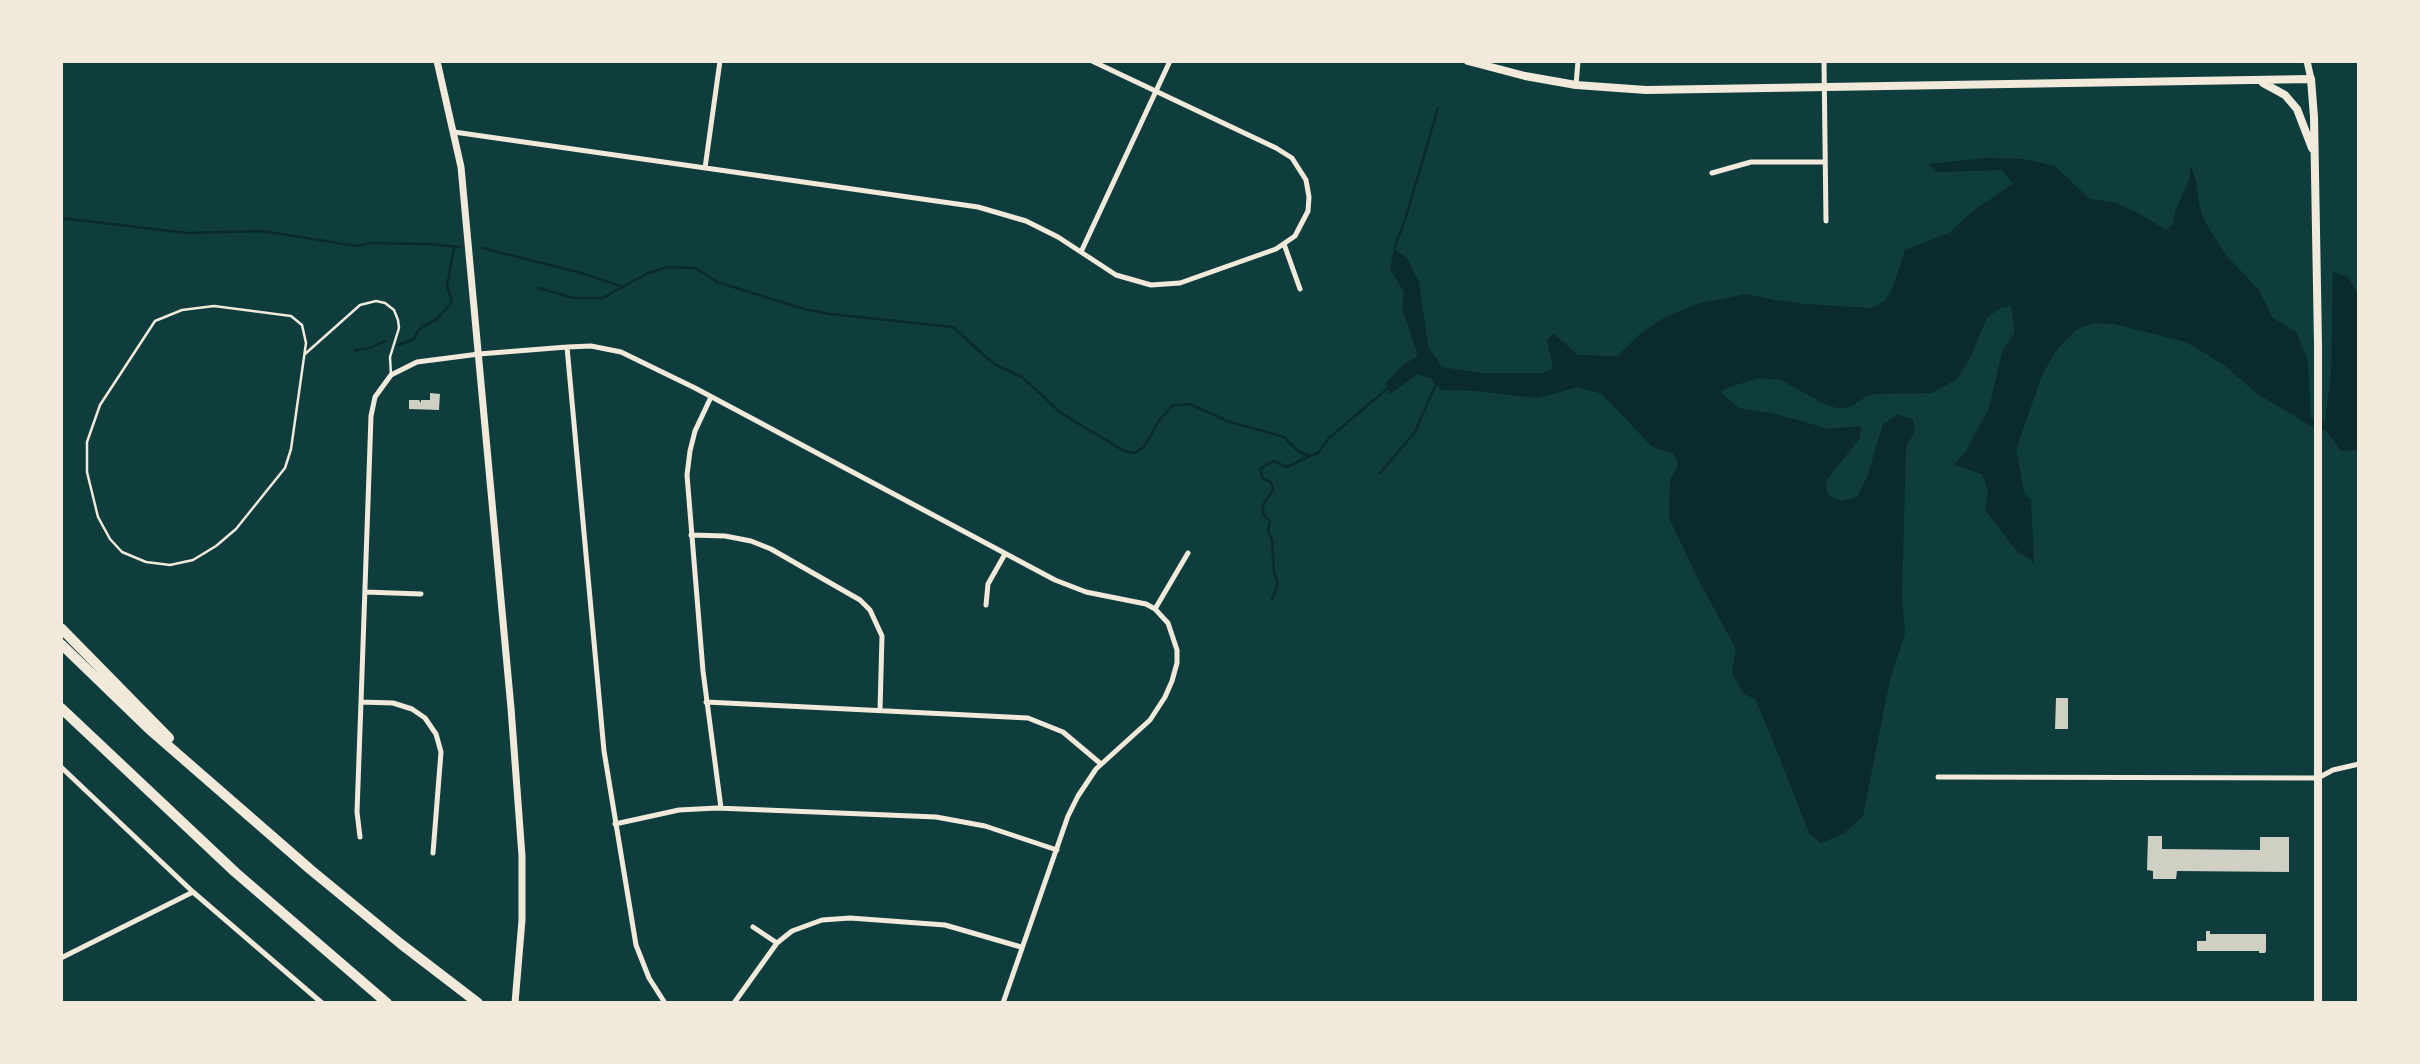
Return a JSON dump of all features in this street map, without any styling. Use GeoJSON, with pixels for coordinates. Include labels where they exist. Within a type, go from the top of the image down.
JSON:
{"type":"FeatureCollection","features":[{"type":"Feature","properties":{"kind":"highway"},"geometry":{"type":"LineString","coordinates":[[61,628],[208,779]]}},
{"type":"Feature","properties":{"kind":"highway"},"geometry":{"type":"LineString","coordinates":[[61,644],[149,729],[311,870],[478,1003]]}},
{"type":"Feature","properties":{"kind":"highway"},"geometry":{"type":"LineString","coordinates":[[61,708],[288,919],[387,1003]]}},
{"type":"Feature","properties":{"kind":"highway"},"geometry":{"type":"LineString","coordinates":[[61,715],[121,766]]}},
{"type":"Feature","properties":{"kind":"main road"},"geometry":{"type":"LineString","coordinates":[[437,61],[454,132],[465,204],[522,835],[522,920],[515,1003]]}},
{"type":"Feature","properties":{"kind":"main road"},"geometry":{"type":"LineString","coordinates":[[1468,61],[1525,76],[1576,85],[1646,90],[2311,79]]}},
{"type":"Feature","properties":{"kind":"main road"},"geometry":{"type":"LineString","coordinates":[[2307,61],[2311,79],[2314,153],[2318,411],[2318,1003]]}},
{"type":"Feature","properties":{"kind":"main road"},"geometry":{"type":"LineString","coordinates":[[2261,81],[2285,95],[2297,109],[2314,153]]}},
{"type":"Feature","properties":{"kind":"street"},"geometry":{"type":"LineString","coordinates":[[705,168],[720,61]]}},
{"type":"Feature","properties":{"kind":"street"},"geometry":{"type":"LineString","coordinates":[[454,132],[978,207],[1026,221],[1116,275],[1150,285],[1180,283],[1284,244],[1295,236],[1308,211],[1309,197],[1306,180],[1292,158],[1092,61]]}},
{"type":"Feature","properties":{"kind":"street"},"geometry":{"type":"LineString","coordinates":[[1081,252],[1170,61]]}},
{"type":"Feature","properties":{"kind":"street"},"geometry":{"type":"LineString","coordinates":[[1576,85],[1578,61]]}},
{"type":"Feature","properties":{"kind":"street"},"geometry":{"type":"LineString","coordinates":[[1824,61],[1826,221]]}},
{"type":"Feature","properties":{"kind":"street"},"geometry":{"type":"LineString","coordinates":[[1712,173],[1751,162],[1825,162]]}},
{"type":"Feature","properties":{"kind":"street"},"geometry":{"type":"LineString","coordinates":[[1284,244],[1300,289]]}},
{"type":"Feature","properties":{"kind":"street"},"geometry":{"type":"LineString","coordinates":[[360,837],[357,812],[371,416],[375,397],[391,375],[416,362],[479,354],[591,346],[628,354],[1070,587],[1131,600],[1156,609],[1168,623],[1173,634],[1177,663],[1172,681],[1150,720],[1101,764],[1078,796],[1021,947],[1003,1003]]}},
{"type":"Feature","properties":{"kind":"street"},"geometry":{"type":"LineString","coordinates":[[567,347],[604,751],[636,945],[649,978],[665,1003]]}},
{"type":"Feature","properties":{"kind":"street"},"geometry":{"type":"LineString","coordinates":[[711,397],[695,431],[688,462],[687,495],[706,702],[720,808]]}},
{"type":"Feature","properties":{"kind":"street"},"geometry":{"type":"LineString","coordinates":[[691,535],[725,536],[751,541],[860,600],[870,610],[882,636],[880,710]]}},
{"type":"Feature","properties":{"kind":"street"},"geometry":{"type":"LineString","coordinates":[[1156,609],[1188,553]]}},
{"type":"Feature","properties":{"kind":"street"},"geometry":{"type":"LineString","coordinates":[[986,605],[988,584],[1005,554]]}},
{"type":"Feature","properties":{"kind":"street"},"geometry":{"type":"LineString","coordinates":[[365,592],[421,594]]}},
{"type":"Feature","properties":{"kind":"street"},"geometry":{"type":"LineString","coordinates":[[361,702],[393,703],[412,709],[425,718],[436,734],[441,752],[433,852]]}},
{"type":"Feature","properties":{"kind":"street"},"geometry":{"type":"LineString","coordinates":[[706,702],[1028,718],[1063,732],[1101,764]]}},
{"type":"Feature","properties":{"kind":"street"},"geometry":{"type":"LineString","coordinates":[[1938,777],[2318,778],[2333,770],[2359,764]]}},
{"type":"Feature","properties":{"kind":"street"},"geometry":{"type":"LineString","coordinates":[[61,767],[193,892],[322,1003]]}},
{"type":"Feature","properties":{"kind":"street"},"geometry":{"type":"LineString","coordinates":[[615,824],[679,810],[720,808],[936,817],[1010,832],[1057,850]]}},
{"type":"Feature","properties":{"kind":"street"},"geometry":{"type":"LineString","coordinates":[[61,958],[193,892]]}},
{"type":"Feature","properties":{"kind":"street"},"geometry":{"type":"LineString","coordinates":[[734,1003],[777,943],[804,925],[834,918],[945,925],[1021,947]]}},
{"type":"Feature","properties":{"kind":"street"},"geometry":{"type":"LineString","coordinates":[[753,927],[777,943]]}},
{"type":"Feature","properties":{"kind":"lane"},"geometry":{"type":"LineString","coordinates":[[305,354],[302,325],[291,316],[214,306],[182,310],[155,321],[100,405],[87,442],[87,472],[98,517],[110,539],[122,552],[146,562],[170,565],[193,560],[236,529],[285,468],[291,449],[305,354],[360,305],[376,301],[386,303],[394,310],[399,328],[390,356],[391,375]]}},
{"type":"Feature","properties":{"kind":"water"},"geometry":{"type":"Polygon","coordinates":[[[1987,158],[2024,159],[2055,166],[2090,199],[2113,202],[2166,230],[2173,224],[2176,209],[2189,181],[2191,166],[2205,222],[2226,255],[2259,290],[2273,318],[2296,332],[2308,361],[2311,419],[2325,421],[2331,375],[2333,272],[2348,277],[2359,295],[2359,450],[2341,451],[2326,431],[2313,427],[2256,393],[2224,365],[2186,342],[2114,324],[2093,323],[2076,330],[2058,348],[2042,375],[2016,450],[2025,495],[2031,500],[2034,563],[2016,550],[1985,510],[1988,491],[1982,474],[1954,465],[1966,451],[1989,408],[2002,352],[2015,332],[2011,306],[2000,308],[1987,318],[1969,360],[1956,380],[1931,393],[1873,394],[1853,406],[1840,409],[1824,404],[1781,380],[1760,378],[1721,392],[1739,408],[1773,413],[1829,429],[1861,426],[1860,438],[1826,481],[1827,494],[1841,501],[1857,497],[1867,477],[1883,424],[1897,414],[1913,419],[1915,432],[1906,446],[1902,598],[1905,633],[1890,679],[1863,816],[1843,834],[1821,843],[1809,833],[1755,699],[1744,694],[1732,673],[1736,649],[1669,518],[1670,480],[1679,464],[1673,453],[1652,447],[1602,394],[1578,387],[1538,398],[1442,390],[1430,378],[1417,374],[1390,394],[1386,383],[1403,365],[1418,356],[1402,308],[1404,292],[1390,269],[1394,249],[1407,258],[1419,282],[1428,346],[1442,367],[1481,373],[1543,373],[1553,368],[1547,340],[1554,334],[1578,355],[1617,356],[1641,333],[1667,316],[1700,303],[1747,294],[1806,304],[1871,308],[1885,301],[1892,289],[1905,250],[1949,233],[1970,213],[2013,184],[2002,170],[1936,172],[1928,164],[1987,158]]]}},
{"type":"Feature","properties":{"kind":"building"},"geometry":{"type":"Polygon","coordinates":[[[430,393],[440,394],[439,410],[409,409],[409,400],[419,400],[421,403],[421,400],[430,400],[430,393]]]}},
{"type":"Feature","properties":{"kind":"building"},"geometry":{"type":"Polygon","coordinates":[[[2056,698],[2068,698],[2068,729],[2055,729],[2056,698]]]}},
{"type":"Feature","properties":{"kind":"building"},"geometry":{"type":"Polygon","coordinates":[[[2148,836],[2162,836],[2162,849],[2260,850],[2260,837],[2289,837],[2289,872],[2177,871],[2176,879],[2153,879],[2153,871],[2147,870],[2148,836]]]}},
{"type":"Feature","properties":{"kind":"building"},"geometry":{"type":"Polygon","coordinates":[[[2206,931],[2210,931],[2210,934],[2266,934],[2266,951],[2197,951],[2197,941],[2206,941],[2206,931]]]}},
{"type":"Feature","properties":{"kind":"waterway"},"geometry":{"type":"LineString","coordinates":[[1394,249],[1438,108]]}},
{"type":"Feature","properties":{"kind":"waterway"},"geometry":{"type":"LineString","coordinates":[[61,218],[187,233],[263,231],[356,246],[371,243],[460,247]]}},
{"type":"Feature","properties":{"kind":"waterway"},"geometry":{"type":"LineString","coordinates":[[398,345],[414,339],[423,326],[436,320],[452,302],[447,286],[454,247]]}},
{"type":"Feature","properties":{"kind":"waterway"},"geometry":{"type":"LineString","coordinates":[[482,248],[585,274],[623,287]]}},
{"type":"Feature","properties":{"kind":"waterway"},"geometry":{"type":"LineString","coordinates":[[538,288],[574,298],[603,298],[646,274],[666,267],[695,268],[717,282],[804,309],[953,327],[994,364],[1022,377],[1061,413],[1124,451],[1135,453],[1144,447],[1160,419],[1172,406],[1189,404],[1230,422],[1284,437],[1298,451],[1309,456],[1318,453],[1329,438],[1388,388]]}},
{"type":"Feature","properties":{"kind":"waterway"},"geometry":{"type":"LineString","coordinates":[[355,350],[370,348],[385,341]]}},
{"type":"Feature","properties":{"kind":"waterway"},"geometry":{"type":"LineString","coordinates":[[1380,473],[1415,432],[1436,384]]}},
{"type":"Feature","properties":{"kind":"waterway"},"geometry":{"type":"LineString","coordinates":[[1272,599],[1278,584],[1274,572],[1272,540],[1268,531],[1270,521],[1263,514],[1263,505],[1273,490],[1271,482],[1263,479],[1260,469],[1273,461],[1287,467],[1308,457]]}}]}
